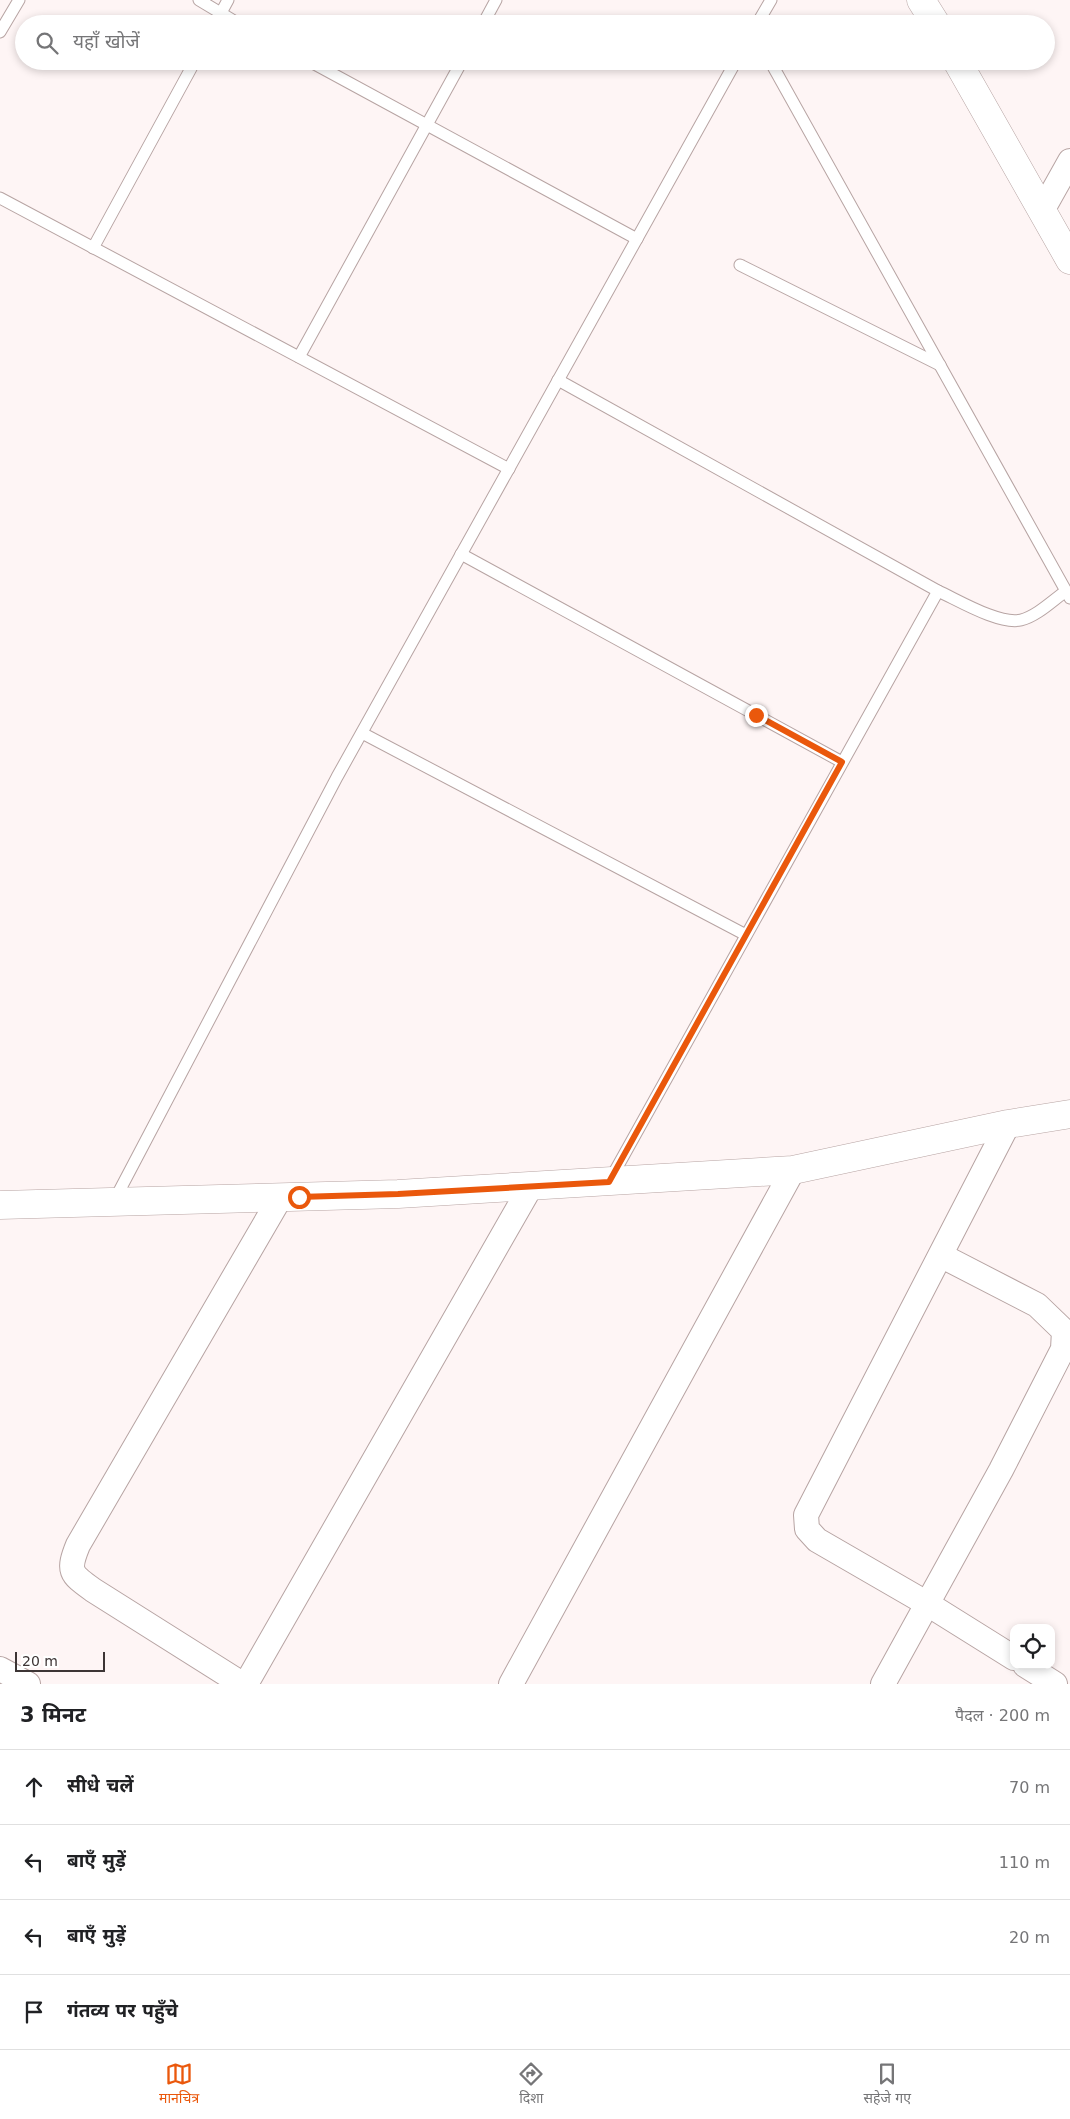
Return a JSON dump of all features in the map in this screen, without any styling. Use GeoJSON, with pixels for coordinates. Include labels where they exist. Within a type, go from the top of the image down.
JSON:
{"type":"FeatureCollection","features":[{"type":"Feature","properties":{"kind":"street"},"geometry":{"type":"LineString","coordinates":[[921,0],[930,15]]}},
{"type":"Feature","properties":{"kind":"street"},"geometry":{"type":"LineString","coordinates":[[962,70],[1070,260]]}},
{"type":"Feature","properties":{"kind":"street"},"geometry":{"type":"LineString","coordinates":[[1042,211],[1070,161]]}},
{"type":"Feature","properties":{"kind":"street"},"geometry":{"type":"LineString","coordinates":[[0,1205],[398,1194],[794,1170],[1008,1124],[1070,1114]]}},
{"type":"Feature","properties":{"kind":"street"},"geometry":{"type":"LineString","coordinates":[[1008,1124],[942,1256],[806,1516],[807,1529],[816,1540],[926,1603],[1010,1656]]}},
{"type":"Feature","properties":{"kind":"street"},"geometry":{"type":"LineString","coordinates":[[511,1684],[794,1170]]}},
{"type":"Feature","properties":{"kind":"street"},"geometry":{"type":"LineString","coordinates":[[246,1684],[531,1186]]}},
{"type":"Feature","properties":{"kind":"street"},"geometry":{"type":"LineString","coordinates":[[242,1684],[92,1590],[74,1576],[70,1564],[78,1545],[280,1198]]}},
{"type":"Feature","properties":{"kind":"street"},"geometry":{"type":"LineString","coordinates":[[883,1684],[1001,1470],[1063,1349],[1064,1331],[1037,1305],[942,1256]]}},
{"type":"Feature","properties":{"kind":"street"},"geometry":{"type":"LineString","coordinates":[[0,1668],[28,1684]]}},
{"type":"Feature","properties":{"kind":"street"},"geometry":{"type":"LineString","coordinates":[[1031,1669],[1054,1684]]}},
{"type":"Feature","properties":{"kind":"lane"},"geometry":{"type":"LineString","coordinates":[[0,32],[19,0]]}},
{"type":"Feature","properties":{"kind":"lane"},"geometry":{"type":"LineString","coordinates":[[199,0],[214,15]]}},
{"type":"Feature","properties":{"kind":"lane"},"geometry":{"type":"LineString","coordinates":[[220,15],[228,0]]}},
{"type":"Feature","properties":{"kind":"lane"},"geometry":{"type":"LineString","coordinates":[[488,15],[496,0]]}},
{"type":"Feature","properties":{"kind":"lane"},"geometry":{"type":"LineString","coordinates":[[762,15],[771,0]]}},
{"type":"Feature","properties":{"kind":"lane"},"geometry":{"type":"LineString","coordinates":[[93,248],[190,70]]}},
{"type":"Feature","properties":{"kind":"lane"},"geometry":{"type":"LineString","coordinates":[[326,70],[637,239]]}},
{"type":"Feature","properties":{"kind":"lane"},"geometry":{"type":"LineString","coordinates":[[299,357],[457,70]]}},
{"type":"Feature","properties":{"kind":"lane"},"geometry":{"type":"LineString","coordinates":[[113,1202],[362,733],[731,70]]}},
{"type":"Feature","properties":{"kind":"lane"},"geometry":{"type":"LineString","coordinates":[[558,380],[938,591],[1000,619],[1020,620],[1068,594],[775,70]]}},
{"type":"Feature","properties":{"kind":"lane"},"geometry":{"type":"LineString","coordinates":[[0,198],[509,469]]}},
{"type":"Feature","properties":{"kind":"lane"},"geometry":{"type":"LineString","coordinates":[[740,265],[940,365]]}},
{"type":"Feature","properties":{"kind":"lane"},"geometry":{"type":"LineString","coordinates":[[461,554],[842,762]]}},
{"type":"Feature","properties":{"kind":"lane"},"geometry":{"type":"LineString","coordinates":[[609,1182],[938,591]]}},
{"type":"Feature","properties":{"kind":"lane"},"geometry":{"type":"LineString","coordinates":[[362,733],[746,935]]}},
{"type":"Feature","properties":{"kind":"route"},"geometry":{"type":"LineString","coordinates":[[299,1197],[398,1194],[609,1182],[842,762],[756,715]]}}]}
